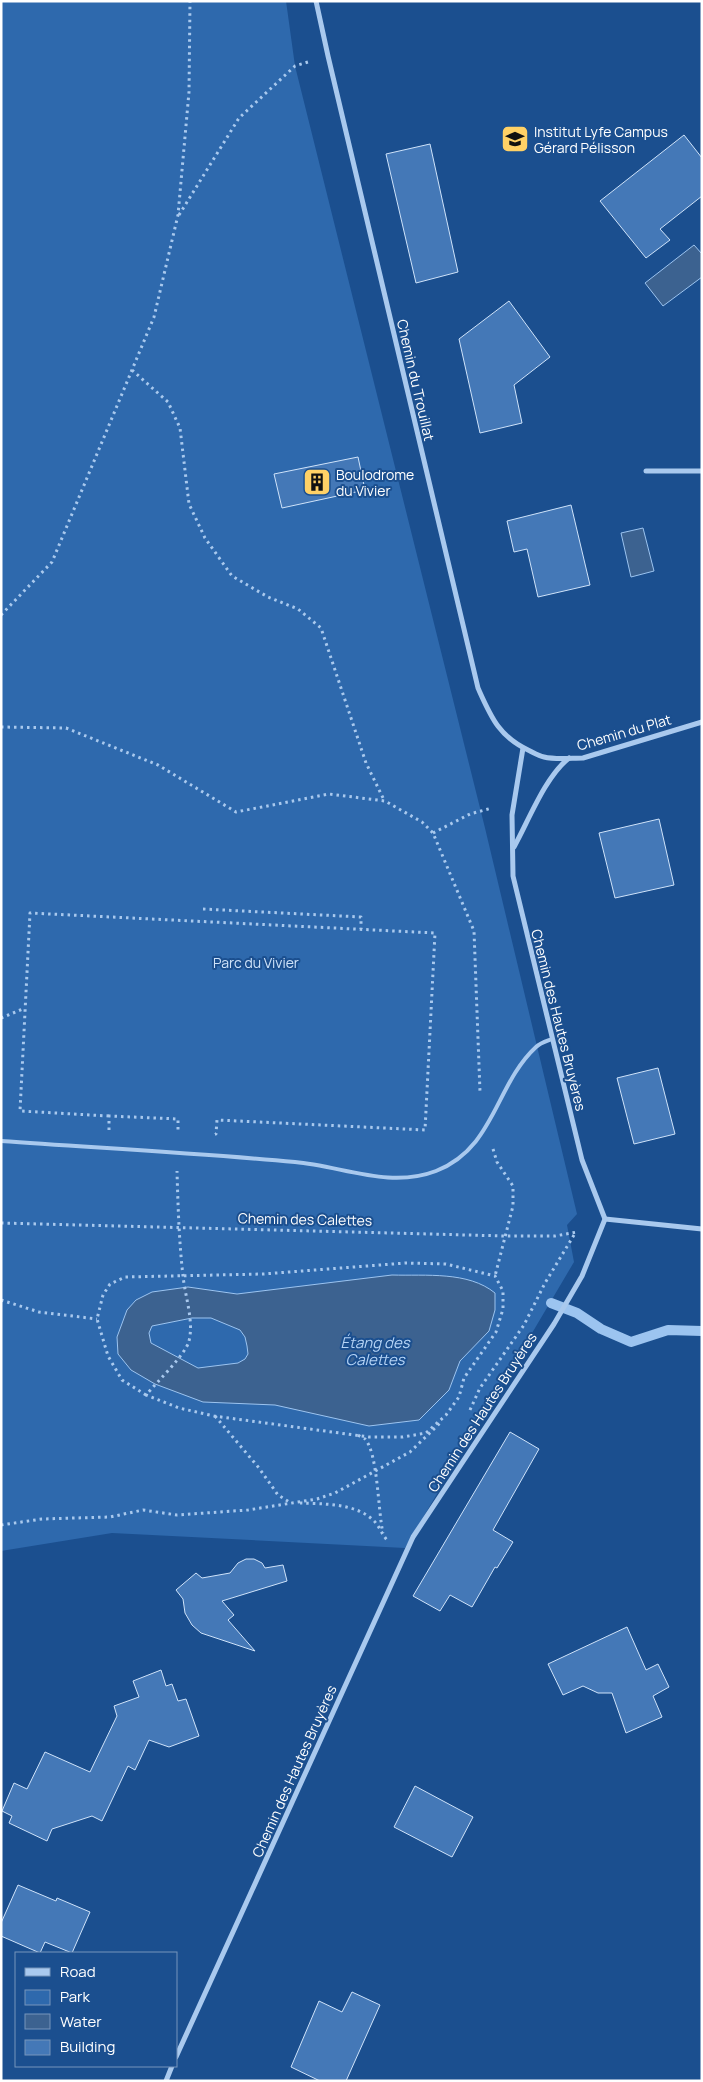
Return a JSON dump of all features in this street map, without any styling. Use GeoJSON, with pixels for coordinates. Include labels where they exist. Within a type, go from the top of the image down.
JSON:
{"type":"FeatureCollection","features":[{"type":"Feature","properties":{"kind":"street","name":"Chemin du Trouillat"},"geometry":{"type":"LineString","coordinates":[[316,1],[478,688],[492,720],[509,740],[523,748]]}},
{"type":"Feature","properties":{"kind":"street"},"geometry":{"type":"LineString","coordinates":[[646,471],[702,471]]}},
{"type":"Feature","properties":{"kind":"street","name":"Chemin du Plat"},"geometry":{"type":"LineString","coordinates":[[523,748],[544,757],[583,758],[702,722]]}},
{"type":"Feature","properties":{"kind":"street","name":"Chemin des Hautes Bruyères"},"geometry":{"type":"LineString","coordinates":[[178,2053],[413,1537],[558,1317],[582,1276],[605,1219],[582,1160],[513,876],[512,815],[523,748]]}},
{"type":"Feature","properties":{"kind":"street"},"geometry":{"type":"LineString","coordinates":[[514,848],[546,786],[561,764],[569,758]]}},
{"type":"Feature","properties":{"kind":"street"},"geometry":{"type":"LineString","coordinates":[[605,1219],[702,1229]]}},
{"type":"Feature","properties":{"kind":"street"},"geometry":{"type":"LineString","coordinates":[[166,2081],[172,2067]]}},
{"type":"Feature","properties":{"kind":"lane"},"geometry":{"type":"LineString","coordinates":[[1,1141],[301,1162],[360,1174],[398,1178],[436,1171],[463,1155],[483,1133],[518,1068],[537,1045],[552,1039]]}},
{"type":"Feature","properties":{"kind":"path"},"geometry":{"type":"LineString","coordinates":[[1,615],[52,562],[154,317],[178,215],[189,92],[190,1]]}},
{"type":"Feature","properties":{"kind":"path"},"geometry":{"type":"LineString","coordinates":[[178,215],[239,118],[295,66],[328,56]]}},
{"type":"Feature","properties":{"kind":"path"},"geometry":{"type":"LineString","coordinates":[[132,370],[168,402],[180,428],[189,504],[205,538],[232,576],[268,597],[298,609],[321,628],[366,763],[385,801]]}},
{"type":"Feature","properties":{"kind":"path"},"geometry":{"type":"LineString","coordinates":[[1,727],[66,728],[158,765],[236,812],[329,794],[385,801],[422,822],[433,833],[474,931],[480,1090]]}},
{"type":"Feature","properties":{"kind":"path"},"geometry":{"type":"LineString","coordinates":[[433,833],[470,814],[501,806]]}},
{"type":"Feature","properties":{"kind":"path"},"geometry":{"type":"LineString","coordinates":[[203,909],[362,917],[361,929]]}},
{"type":"Feature","properties":{"kind":"path"},"geometry":{"type":"LineString","coordinates":[[188,1132],[178,1132],[178,1119],[20,1112],[30,913],[435,933],[425,1130],[217,1120],[216,1134],[207,1133]]}},
{"type":"Feature","properties":{"kind":"path"},"geometry":{"type":"LineString","coordinates":[[1,1018],[25,1008]]}},
{"type":"Feature","properties":{"kind":"path"},"geometry":{"type":"LineString","coordinates":[[109,1116],[109,1130]]}},
{"type":"Feature","properties":{"kind":"path"},"geometry":{"type":"LineString","coordinates":[[1,1525],[42,1519],[110,1517],[143,1510],[177,1515],[248,1510],[317,1499],[335,1493],[410,1452],[434,1430],[459,1397],[464,1378],[496,1332],[503,1309],[503,1291],[495,1276],[513,1206],[513,1186],[497,1162],[487,1127]]}},
{"type":"Feature","properties":{"kind":"path"},"geometry":{"type":"LineString","coordinates":[[146,1395],[182,1354],[189,1342],[190,1323],[178,1227],[176,1152]]}},
{"type":"Feature","properties":{"kind":"path","name":"Chemin des Calettes"},"geometry":{"type":"LineString","coordinates":[[1,1223],[555,1236],[576,1232],[605,1219]]}},
{"type":"Feature","properties":{"kind":"path"},"geometry":{"type":"LineString","coordinates":[[446,1415],[426,1433],[403,1437],[369,1437],[214,1416],[179,1408],[146,1395],[122,1380],[108,1356],[97,1319],[103,1295],[110,1284],[126,1277],[263,1274],[406,1263],[446,1264],[495,1276]]}},
{"type":"Feature","properties":{"kind":"path"},"geometry":{"type":"LineString","coordinates":[[1,1300],[38,1312],[97,1319]]}},
{"type":"Feature","properties":{"kind":"path"},"geometry":{"type":"LineString","coordinates":[[214,1416],[259,1468],[278,1495],[292,1503],[332,1505],[355,1510],[373,1520],[392,1544]]}},
{"type":"Feature","properties":{"kind":"path"},"geometry":{"type":"LineString","coordinates":[[356,1434],[366,1440],[375,1471],[379,1519],[384,1536]]}},
{"type":"Feature","properties":{"kind":"green space","name":"Parc du Vivier"},"geometry":{"type":"Polygon","coordinates":[[[1,1],[286,1],[295,66],[485,828],[577,1214],[567,1225],[574,1262],[405,1548],[112,1533],[1,1551],[1,1]]]}},
{"type":"Feature","properties":{"kind":"water"},"geometry":{"type":"Polygon","coordinates":[[[694,245],[702,254],[702,277],[663,306],[645,283],[694,245]]]}},
{"type":"Feature","properties":{"kind":"water"},"geometry":{"type":"Polygon","coordinates":[[[643,528],[654,571],[631,577],[621,533],[643,528]]]}},
{"type":"Feature","properties":{"kind":"water","name":"Étang des Calettes"},"geometry":{"type":"Polygon","coordinates":[[[392,1275],[432,1275],[460,1278],[484,1286],[495,1293],[495,1310],[489,1331],[460,1361],[449,1390],[419,1420],[369,1426],[275,1405],[203,1402],[155,1384],[131,1370],[118,1354],[117,1337],[127,1310],[136,1300],[152,1292],[188,1287],[237,1294],[392,1275]],[[192,1318],[152,1326],[149,1333],[151,1343],[198,1368],[238,1363],[245,1359],[248,1354],[247,1346],[245,1337],[240,1330],[211,1318],[192,1318]]]}},
{"type":"Feature","properties":{"kind":"building"},"geometry":{"type":"Polygon","coordinates":[[[684,135],[702,158],[702,196],[660,229],[670,240],[646,258],[600,201],[684,135]]]}},
{"type":"Feature","properties":{"kind":"building"},"geometry":{"type":"Polygon","coordinates":[[[430,144],[458,272],[416,283],[386,154],[430,144]]]}},
{"type":"Feature","properties":{"kind":"building"},"geometry":{"type":"Polygon","coordinates":[[[509,301],[550,357],[514,385],[522,423],[480,433],[459,339],[509,301]]]}},
{"type":"Feature","properties":{"kind":"building","name":"Boulodrome du Vivier"},"geometry":{"type":"Polygon","coordinates":[[[358,457],[365,490],[282,508],[274,474],[358,457]]]}},
{"type":"Feature","properties":{"kind":"building"},"geometry":{"type":"Polygon","coordinates":[[[571,505],[590,585],[538,597],[527,549],[514,552],[507,521],[571,505]]]}},
{"type":"Feature","properties":{"kind":"building"},"geometry":{"type":"Polygon","coordinates":[[[659,819],[674,885],[615,898],[599,833],[659,819]]]}},
{"type":"Feature","properties":{"kind":"building"},"geometry":{"type":"Polygon","coordinates":[[[658,1068],[675,1134],[634,1144],[617,1078],[658,1068]]]}},
{"type":"Feature","properties":{"kind":"building"},"geometry":{"type":"Polygon","coordinates":[[[510,1432],[539,1449],[493,1530],[513,1542],[497,1568],[495,1567],[472,1607],[450,1595],[440,1611],[413,1596],[510,1432]]]}},
{"type":"Feature","properties":{"kind":"building"},"geometry":{"type":"Polygon","coordinates":[[[246,1559],[254,1559],[262,1563],[265,1568],[283,1565],[287,1581],[222,1601],[234,1615],[228,1620],[255,1651],[201,1633],[192,1625],[185,1613],[183,1599],[176,1590],[196,1573],[202,1578],[230,1573],[238,1563],[246,1559]]]}},
{"type":"Feature","properties":{"kind":"building"},"geometry":{"type":"Polygon","coordinates":[[[627,1627],[646,1670],[658,1664],[669,1687],[653,1696],[662,1717],[626,1733],[612,1693],[598,1693],[583,1686],[563,1695],[548,1664],[627,1627]]]}},
{"type":"Feature","properties":{"kind":"building"},"geometry":{"type":"Polygon","coordinates":[[[161,1670],[166,1686],[172,1684],[178,1701],[186,1699],[199,1736],[169,1747],[149,1740],[135,1770],[128,1766],[102,1821],[92,1816],[52,1829],[47,1841],[9,1823],[12,1816],[2,1811],[14,1783],[27,1789],[45,1752],[90,1772],[117,1716],[114,1706],[139,1697],[133,1681],[161,1670]]]}},
{"type":"Feature","properties":{"kind":"building"},"geometry":{"type":"Polygon","coordinates":[[[415,1786],[473,1817],[452,1857],[394,1827],[415,1786]]]}},
{"type":"Feature","properties":{"kind":"building"},"geometry":{"type":"Polygon","coordinates":[[[18,1885],[56,1901],[57,1898],[90,1912],[72,1952],[45,1942],[40,1952],[38,1952],[1,1936],[1,1923],[18,1885]]]}},
{"type":"Feature","properties":{"kind":"building"},"geometry":{"type":"Polygon","coordinates":[[[352,1992],[380,2005],[346,2081],[320,2081],[291,2067],[319,2001],[342,2012],[352,1992]]]}},
{"type":"Feature","properties":{"kind":"waterway"},"geometry":{"type":"LineString","coordinates":[[551,1303],[577,1313],[601,1329],[631,1342],[668,1330],[702,1331]]}},
{"type":"Feature","properties":{"kind":"place","name":"Institut Lyfe Campus Gérard Pélisson"},"geometry":{"type":"Point","coordinates":[515,139]}},
{"type":"Feature","properties":{"kind":"place","name":"Boulodrome du Vivier"},"geometry":{"type":"Point","coordinates":[317,482]}}]}
